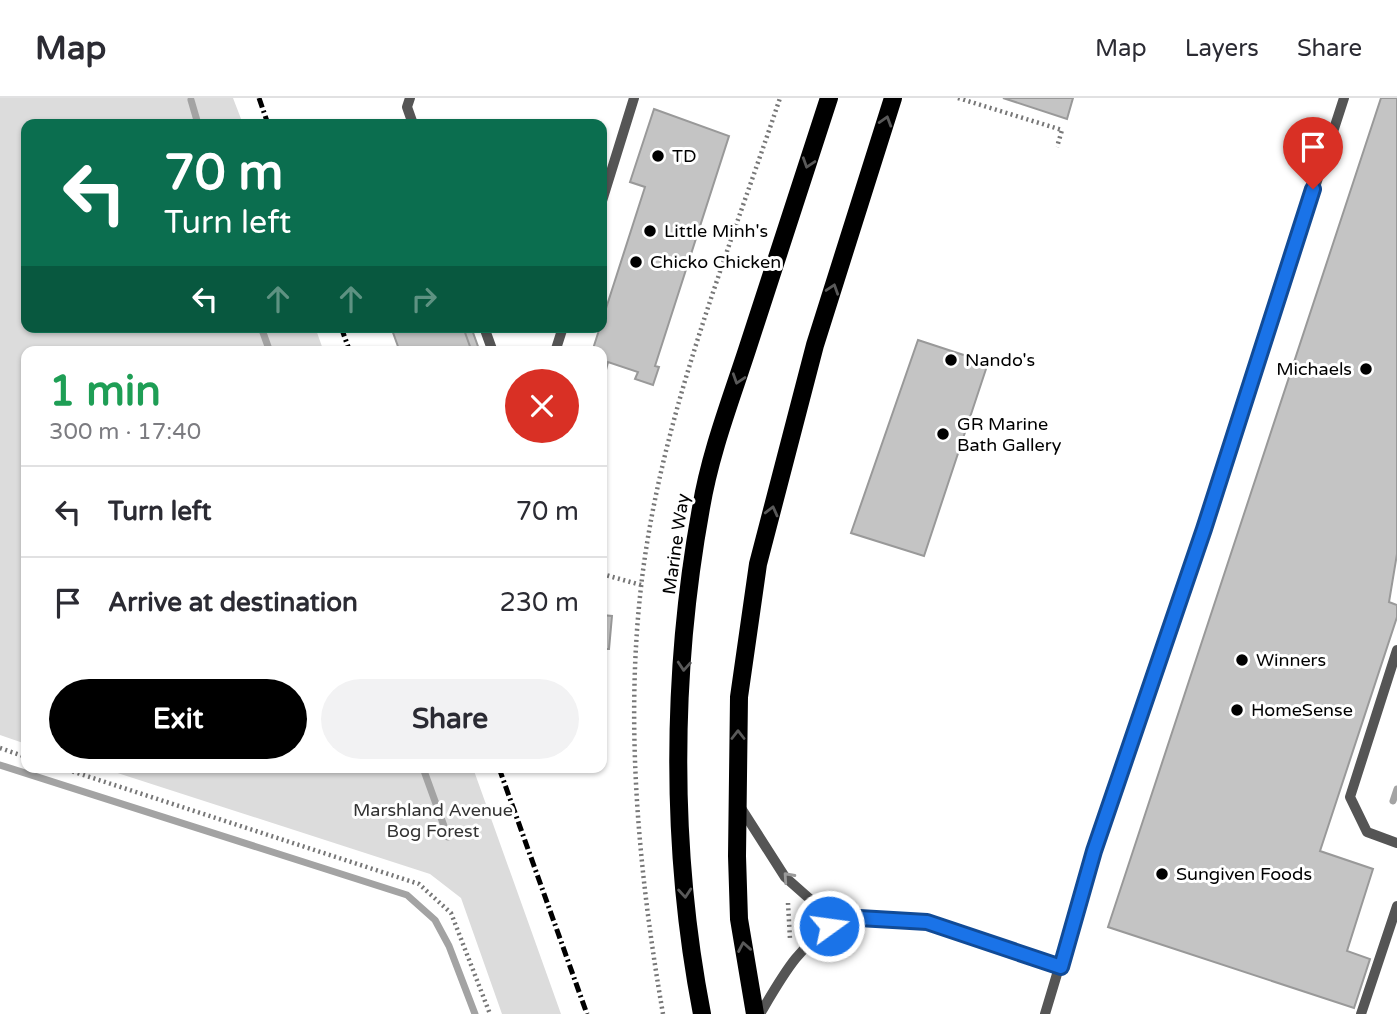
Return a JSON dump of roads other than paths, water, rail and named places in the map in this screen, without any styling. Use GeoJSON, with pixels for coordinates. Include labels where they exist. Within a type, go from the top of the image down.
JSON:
{"type":"FeatureCollection","features":[{"type":"Feature","properties":{"kind":"main road","name":"Marine Way"},"geometry":{"type":"LineString","coordinates":[[702,1014],[685,897],[678,791],[689,598],[701,506],[717,441],[829,98]]}},
{"type":"Feature","properties":{"kind":"main road"},"geometry":{"type":"LineString","coordinates":[[758,1014],[739,919],[738,803],[739,697],[758,564],[815,345],[893,98]]}},
{"type":"Feature","properties":{"kind":"lane"},"geometry":{"type":"LineString","coordinates":[[410,98],[407,107],[411,119]]}},
{"type":"Feature","properties":{"kind":"lane"},"geometry":{"type":"LineString","coordinates":[[607,185],[635,98]]}},
{"type":"Feature","properties":{"kind":"lane"},"geometry":{"type":"LineString","coordinates":[[1045,1014],[1094,851],[1196,554],[1344,98]]}},
{"type":"Feature","properties":{"kind":"lane"},"geometry":{"type":"LineString","coordinates":[[1397,650],[1350,797],[1367,832],[1397,843]]}},
{"type":"Feature","properties":{"kind":"lane"},"geometry":{"type":"LineString","coordinates":[[738,803],[785,877],[811,900],[842,917],[927,922],[1061,967]]}},
{"type":"Feature","properties":{"kind":"lane"},"geometry":{"type":"LineString","coordinates":[[1361,1014],[1397,906]]}},
{"type":"Feature","properties":{"kind":"lane"},"geometry":{"type":"LineString","coordinates":[[758,1014],[793,957],[815,936],[842,917]]}},
{"type":"Feature","properties":{"kind":"waterway"},"geometry":{"type":"LineString","coordinates":[[191,100],[197,119]]}},
{"type":"Feature","properties":{"kind":"waterway"},"geometry":{"type":"LineString","coordinates":[[263,333],[268,346]]}},
{"type":"Feature","properties":{"kind":"waterway"},"geometry":{"type":"LineString","coordinates":[[0,765],[21,772]]}},
{"type":"Feature","properties":{"kind":"waterway"},"geometry":{"type":"LineString","coordinates":[[25,773],[407,895],[435,920],[449,946],[475,1014]]}},
{"type":"Feature","properties":{"kind":"waterway"},"geometry":{"type":"LineString","coordinates":[[425,773],[448,837]]}},
{"type":"Feature","properties":{"kind":"waterway"},"geometry":{"type":"LineString","coordinates":[[1393,801],[1397,789]]}},
{"type":"Feature","properties":{"kind":"railway"},"geometry":{"type":"LineString","coordinates":[[259,98],[266,119]]}},
{"type":"Feature","properties":{"kind":"railway"},"geometry":{"type":"LineString","coordinates":[[343,333],[348,346]]}},
{"type":"Feature","properties":{"kind":"railway"},"geometry":{"type":"LineString","coordinates":[[501,773],[587,1014]]}},
{"type":"Feature","properties":{"kind":"place","name":"TD"},"geometry":{"type":"Point","coordinates":[658,156]}},
{"type":"Feature","properties":{"kind":"place","name":"Little Minh's"},"geometry":{"type":"Point","coordinates":[650,231]}},
{"type":"Feature","properties":{"kind":"place","name":"Chicko Chicken"},"geometry":{"type":"Point","coordinates":[636,262]}},
{"type":"Feature","properties":{"kind":"place","name":"Nando's"},"geometry":{"type":"Point","coordinates":[951,360]}},
{"type":"Feature","properties":{"kind":"place","name":"Michaels"},"geometry":{"type":"Point","coordinates":[1366,369]}},
{"type":"Feature","properties":{"kind":"place","name":"GR Marine Bath Gallery"},"geometry":{"type":"Point","coordinates":[943,434]}},
{"type":"Feature","properties":{"kind":"place","name":"Winners"},"geometry":{"type":"Point","coordinates":[1242,660]}},
{"type":"Feature","properties":{"kind":"place","name":"HomeSense"},"geometry":{"type":"Point","coordinates":[1237,710]}},
{"type":"Feature","properties":{"kind":"place","name":"Sungiven Foods"},"geometry":{"type":"Point","coordinates":[1162,874]}},
{"type":"Feature","properties":{"kind":"park label","name":"Marshland Avenue Bog Forest"},"geometry":{"type":"Point","coordinates":[433,820]}}]}
